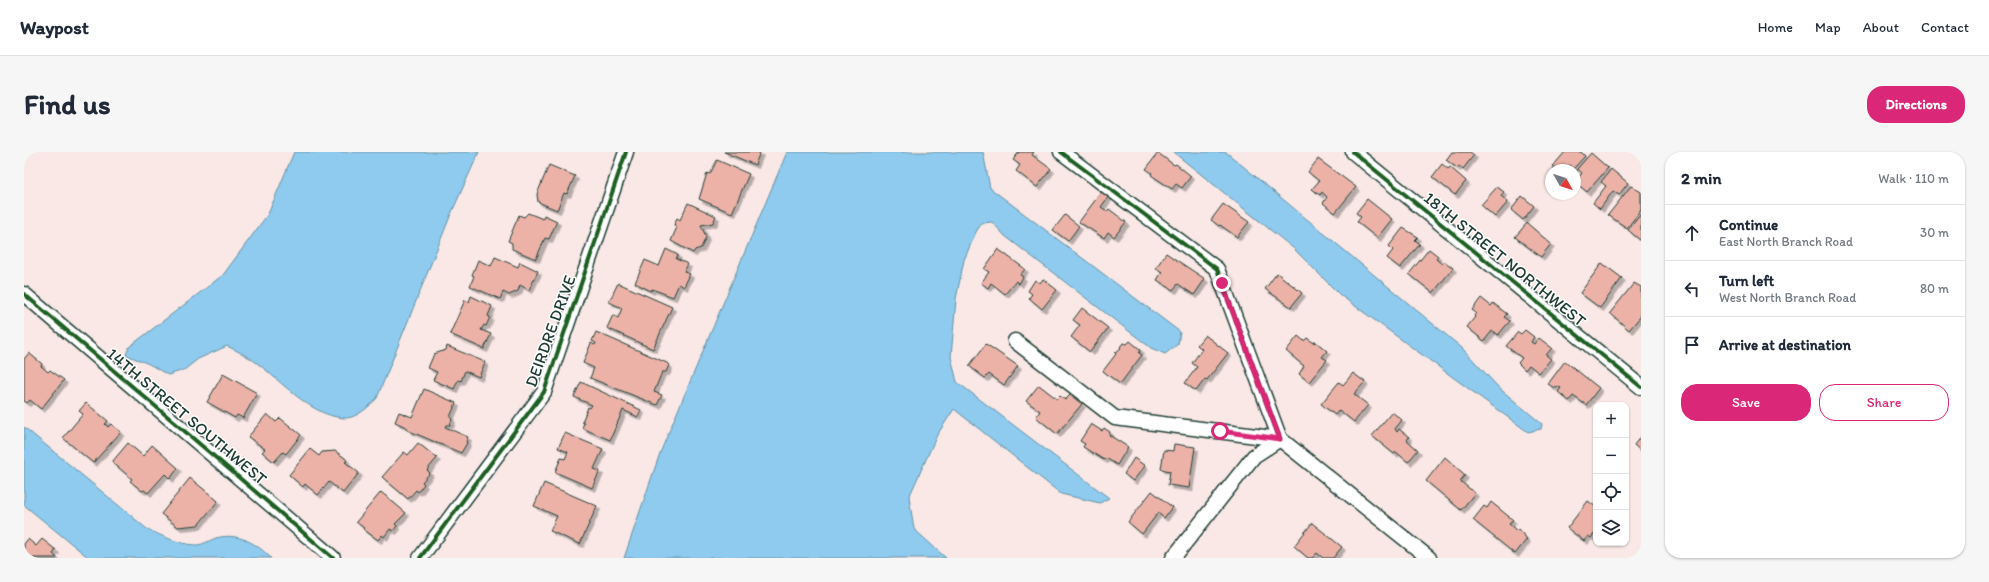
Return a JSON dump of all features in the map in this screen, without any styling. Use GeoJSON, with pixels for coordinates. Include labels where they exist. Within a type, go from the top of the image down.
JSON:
{"type":"FeatureCollection","features":[{"type":"Feature","properties":{"kind":"street","name":"DEIRDRE DRIVE"},"geometry":{"type":"LineString","coordinates":[[420,558],[544,392],[626,152]]}},
{"type":"Feature","properties":{"kind":"street"},"geometry":{"type":"LineString","coordinates":[[1061,152],[1217,269],[1280,439],[1429,558]]}},
{"type":"Feature","properties":{"kind":"street","name":"18TH STREET NORTHWEST"},"geometry":{"type":"LineString","coordinates":[[1353,152],[1641,387]]}},
{"type":"Feature","properties":{"kind":"street","name":"14TH STREET SOUTHWEST"},"geometry":{"type":"LineString","coordinates":[[24,294],[333,558]]}},
{"type":"Feature","properties":{"kind":"street"},"geometry":{"type":"LineString","coordinates":[[1015,341],[1114,418],[1280,439]]}},
{"type":"Feature","properties":{"kind":"street"},"geometry":{"type":"LineString","coordinates":[[1173,558],[1254,456],[1280,439]]}},
{"type":"Feature","properties":{"kind":"water"},"geometry":{"type":"Polygon","coordinates":[[[294,152],[479,152],[451,214],[377,398],[371,405],[349,418],[332,416],[308,404],[254,360],[227,346],[198,359],[184,370],[168,375],[149,364],[126,355],[129,347],[223,275],[268,214],[294,152]]]}},
{"type":"Feature","properties":{"kind":"water"},"geometry":{"type":"Polygon","coordinates":[[[787,152],[983,152],[990,188],[1180,332],[1178,344],[1165,354],[1151,348],[1005,236],[992,222],[982,223],[976,232],[964,260],[956,299],[951,357],[957,382],[1109,498],[1100,503],[1061,494],[954,409],[937,435],[909,497],[914,529],[946,558],[624,558],[660,453],[787,152]]]}},
{"type":"Feature","properties":{"kind":"water"},"geometry":{"type":"Polygon","coordinates":[[[1173,152],[1226,152],[1462,348],[1499,388],[1542,424],[1541,429],[1528,432],[1340,295],[1293,248],[1173,152]]]}},
{"type":"Feature","properties":{"kind":"water"},"geometry":{"type":"Polygon","coordinates":[[[24,427],[147,529],[164,537],[196,545],[216,538],[232,536],[253,543],[271,558],[89,558],[24,505],[24,427]]]}},
{"type":"Feature","properties":{"kind":"building"},"geometry":{"type":"Polygon","coordinates":[[[724,152],[760,152],[755,165],[724,152]]]}},
{"type":"Feature","properties":{"kind":"building"},"geometry":{"type":"Polygon","coordinates":[[[1019,152],[1034,152],[1032,155],[1051,169],[1037,187],[1016,171],[1020,165],[1013,160],[1019,152]]]}},
{"type":"Feature","properties":{"kind":"building"},"geometry":{"type":"Polygon","coordinates":[[[1452,152],[1470,152],[1474,155],[1463,169],[1459,166],[1457,168],[1446,160],[1452,152]]]}},
{"type":"Feature","properties":{"kind":"building"},"geometry":{"type":"Polygon","coordinates":[[[1565,152],[1581,152],[1585,156],[1578,164],[1555,164],[1565,152]]]}},
{"type":"Feature","properties":{"kind":"building"},"geometry":{"type":"Polygon","coordinates":[[[1158,153],[1174,165],[1176,164],[1191,176],[1182,188],[1176,184],[1172,189],[1151,175],[1152,173],[1146,169],[1158,153]]]}},
{"type":"Feature","properties":{"kind":"building"},"geometry":{"type":"Polygon","coordinates":[[[1591,153],[1608,168],[1587,192],[1581,187],[1581,164],[1591,153]]]}},
{"type":"Feature","properties":{"kind":"building"},"geometry":{"type":"Polygon","coordinates":[[[1318,159],[1356,187],[1335,213],[1323,203],[1327,197],[1322,192],[1320,195],[1312,189],[1319,181],[1308,172],[1318,159]]]}},
{"type":"Feature","properties":{"kind":"building"},"geometry":{"type":"Polygon","coordinates":[[[717,160],[749,174],[732,213],[699,199],[707,173],[710,174],[717,160]]]}},
{"type":"Feature","properties":{"kind":"building"},"geometry":{"type":"Polygon","coordinates":[[[1442,164],[1448,169],[1450,167],[1466,181],[1455,195],[1432,177],[1442,164]]]}},
{"type":"Feature","properties":{"kind":"building"},"geometry":{"type":"Polygon","coordinates":[[[549,165],[575,176],[567,194],[564,193],[557,210],[538,202],[537,194],[549,165]]]}},
{"type":"Feature","properties":{"kind":"building"},"geometry":{"type":"Polygon","coordinates":[[[1611,169],[1628,183],[1619,195],[1613,191],[1600,209],[1593,203],[1606,186],[1601,182],[1611,169]]]}},
{"type":"Feature","properties":{"kind":"building"},"geometry":{"type":"Polygon","coordinates":[[[1631,186],[1641,192],[1641,210],[1627,228],[1608,215],[1631,186]]]}},
{"type":"Feature","properties":{"kind":"building"},"geometry":{"type":"Polygon","coordinates":[[[1497,187],[1504,192],[1501,196],[1508,202],[1495,217],[1481,205],[1497,187]]]}},
{"type":"Feature","properties":{"kind":"building"},"geometry":{"type":"Polygon","coordinates":[[[1102,191],[1109,196],[1101,207],[1107,211],[1109,209],[1126,222],[1114,237],[1108,232],[1104,238],[1079,222],[1102,191]]]}},
{"type":"Feature","properties":{"kind":"building"},"geometry":{"type":"Polygon","coordinates":[[[1522,196],[1534,206],[1523,220],[1511,210],[1522,196]]]}},
{"type":"Feature","properties":{"kind":"building"},"geometry":{"type":"Polygon","coordinates":[[[1367,199],[1392,219],[1377,238],[1357,222],[1361,217],[1356,213],[1367,199]]]}},
{"type":"Feature","properties":{"kind":"building"},"geometry":{"type":"Polygon","coordinates":[[[688,203],[716,216],[713,223],[701,225],[706,237],[701,248],[695,250],[693,253],[671,241],[677,227],[674,225],[677,218],[680,220],[688,203]]]}},
{"type":"Feature","properties":{"kind":"building"},"geometry":{"type":"Polygon","coordinates":[[[1223,204],[1249,222],[1237,237],[1211,220],[1223,204]]]}},
{"type":"Feature","properties":{"kind":"building"},"geometry":{"type":"Polygon","coordinates":[[[528,213],[543,219],[544,215],[557,221],[549,239],[545,238],[536,259],[512,249],[512,243],[508,241],[519,215],[524,217],[528,213]]]}},
{"type":"Feature","properties":{"kind":"building"},"geometry":{"type":"Polygon","coordinates":[[[1641,214],[1641,241],[1628,230],[1641,214]]]}},
{"type":"Feature","properties":{"kind":"building"},"geometry":{"type":"Polygon","coordinates":[[[1065,215],[1079,226],[1068,241],[1053,230],[1065,215]]]}},
{"type":"Feature","properties":{"kind":"building"},"geometry":{"type":"Polygon","coordinates":[[[1527,223],[1551,244],[1541,257],[1515,237],[1527,223]]]}},
{"type":"Feature","properties":{"kind":"building"},"geometry":{"type":"Polygon","coordinates":[[[1403,228],[1418,237],[1415,240],[1420,244],[1400,268],[1387,258],[1393,250],[1389,246],[1403,228]]]}},
{"type":"Feature","properties":{"kind":"building"},"geometry":{"type":"Polygon","coordinates":[[[666,249],[678,255],[676,259],[688,264],[684,272],[690,274],[684,287],[679,284],[673,297],[652,289],[651,291],[635,283],[645,260],[659,266],[666,249]]]}},
{"type":"Feature","properties":{"kind":"building"},"geometry":{"type":"Polygon","coordinates":[[[998,249],[1025,269],[1020,275],[1023,277],[1019,284],[1016,281],[1005,294],[991,283],[988,288],[981,283],[989,272],[984,269],[998,249]]]}},
{"type":"Feature","properties":{"kind":"building"},"geometry":{"type":"Polygon","coordinates":[[[1429,249],[1438,256],[1436,259],[1442,264],[1444,261],[1453,268],[1433,293],[1409,274],[1429,249]]]}},
{"type":"Feature","properties":{"kind":"building"},"geometry":{"type":"Polygon","coordinates":[[[1166,253],[1205,279],[1194,295],[1178,284],[1173,290],[1157,280],[1162,272],[1156,268],[1166,253]]]}},
{"type":"Feature","properties":{"kind":"building"},"geometry":{"type":"Polygon","coordinates":[[[495,257],[518,267],[520,262],[538,271],[529,290],[520,285],[518,291],[509,295],[503,292],[500,299],[470,286],[474,276],[472,275],[478,260],[491,266],[495,257]]]}},
{"type":"Feature","properties":{"kind":"building"},"geometry":{"type":"Polygon","coordinates":[[[1602,263],[1622,278],[1600,308],[1580,293],[1602,263]]]}},
{"type":"Feature","properties":{"kind":"building"},"geometry":{"type":"Polygon","coordinates":[[[1277,273],[1302,293],[1291,307],[1265,289],[1277,273]]]}},
{"type":"Feature","properties":{"kind":"building"},"geometry":{"type":"Polygon","coordinates":[[[1043,279],[1057,290],[1042,309],[1029,298],[1032,294],[1028,291],[1035,280],[1040,283],[1043,279]]]}},
{"type":"Feature","properties":{"kind":"building"},"geometry":{"type":"Polygon","coordinates":[[[618,283],[672,307],[653,349],[607,328],[613,315],[618,318],[622,308],[609,302],[618,283]]]}},
{"type":"Feature","properties":{"kind":"building"},"geometry":{"type":"Polygon","coordinates":[[[1634,283],[1641,287],[1641,316],[1629,330],[1610,313],[1634,283]]]}},
{"type":"Feature","properties":{"kind":"building"},"geometry":{"type":"Polygon","coordinates":[[[471,296],[492,306],[488,316],[490,317],[486,326],[484,325],[481,330],[491,334],[484,349],[450,334],[465,300],[469,302],[471,296]]]}},
{"type":"Feature","properties":{"kind":"building"},"geometry":{"type":"Polygon","coordinates":[[[1481,298],[1491,306],[1493,303],[1507,314],[1504,317],[1510,321],[1498,335],[1492,331],[1484,341],[1467,327],[1475,317],[1474,316],[1476,313],[1472,310],[1481,298]]]}},
{"type":"Feature","properties":{"kind":"building"},"geometry":{"type":"Polygon","coordinates":[[[1082,308],[1108,328],[1090,352],[1071,337],[1080,325],[1073,320],[1082,308]]]}},
{"type":"Feature","properties":{"kind":"building"},"geometry":{"type":"Polygon","coordinates":[[[1525,330],[1534,337],[1531,342],[1534,344],[1539,338],[1552,348],[1546,355],[1551,359],[1539,373],[1529,365],[1525,370],[1518,363],[1522,358],[1506,346],[1518,332],[1521,334],[1525,330]]]}},
{"type":"Feature","properties":{"kind":"building"},"geometry":{"type":"Polygon","coordinates":[[[596,332],[669,365],[666,372],[662,372],[654,392],[662,395],[657,405],[590,378],[594,368],[583,363],[591,343],[595,345],[596,343],[592,341],[596,332]]]}},
{"type":"Feature","properties":{"kind":"building"},"geometry":{"type":"Polygon","coordinates":[[[1205,335],[1228,353],[1207,380],[1205,379],[1196,391],[1185,383],[1197,367],[1192,363],[1202,349],[1197,345],[1205,335]]]}},
{"type":"Feature","properties":{"kind":"building"},"geometry":{"type":"Polygon","coordinates":[[[1298,336],[1304,341],[1307,338],[1314,343],[1315,341],[1327,351],[1322,357],[1327,360],[1309,382],[1299,374],[1304,366],[1286,351],[1298,336]]]}},
{"type":"Feature","properties":{"kind":"building"},"geometry":{"type":"Polygon","coordinates":[[[1130,341],[1141,350],[1139,353],[1142,355],[1120,384],[1103,371],[1116,354],[1115,353],[1121,348],[1120,347],[1123,343],[1127,344],[1130,341]]]}},
{"type":"Feature","properties":{"kind":"building"},"geometry":{"type":"Polygon","coordinates":[[[986,344],[1018,366],[1004,385],[989,374],[985,378],[969,366],[986,344]]]}},
{"type":"Feature","properties":{"kind":"building"},"geometry":{"type":"Polygon","coordinates":[[[447,346],[485,362],[479,377],[465,371],[461,381],[458,380],[454,389],[433,380],[437,372],[428,368],[434,354],[446,350],[447,346]]]}},
{"type":"Feature","properties":{"kind":"building"},"geometry":{"type":"Polygon","coordinates":[[[29,353],[42,364],[41,366],[48,372],[50,370],[64,380],[41,409],[30,400],[27,403],[24,401],[24,359],[29,353]]]}},
{"type":"Feature","properties":{"kind":"building"},"geometry":{"type":"Polygon","coordinates":[[[1565,361],[1599,388],[1586,405],[1573,396],[1569,401],[1558,392],[1561,388],[1555,386],[1554,388],[1548,384],[1565,361]]]}},
{"type":"Feature","properties":{"kind":"building"},"geometry":{"type":"Polygon","coordinates":[[[1353,373],[1365,382],[1354,394],[1368,405],[1354,422],[1339,410],[1335,415],[1321,404],[1339,382],[1343,385],[1353,373]]]}},
{"type":"Feature","properties":{"kind":"building"},"geometry":{"type":"Polygon","coordinates":[[[223,374],[257,393],[243,418],[237,415],[235,418],[207,402],[223,374]]]}},
{"type":"Feature","properties":{"kind":"building"},"geometry":{"type":"Polygon","coordinates":[[[581,382],[641,410],[638,417],[623,410],[610,440],[582,428],[584,423],[582,422],[588,407],[590,408],[592,405],[574,397],[581,382]]]}},
{"type":"Feature","properties":{"kind":"building"},"geometry":{"type":"Polygon","coordinates":[[[1039,385],[1057,399],[1060,396],[1065,400],[1070,395],[1082,404],[1057,434],[1036,417],[1040,411],[1026,401],[1039,385]]]}},
{"type":"Feature","properties":{"kind":"building"},"geometry":{"type":"Polygon","coordinates":[[[424,389],[456,403],[450,417],[452,419],[450,425],[446,425],[445,427],[468,437],[467,443],[461,453],[407,430],[408,428],[395,422],[399,412],[412,417],[424,389]]]}},
{"type":"Feature","properties":{"kind":"building"},"geometry":{"type":"Polygon","coordinates":[[[86,403],[108,421],[105,424],[108,427],[111,424],[121,432],[93,463],[63,438],[83,414],[79,411],[86,403]]]}},
{"type":"Feature","properties":{"kind":"building"},"geometry":{"type":"Polygon","coordinates":[[[1392,412],[1402,420],[1395,429],[1397,432],[1399,429],[1409,437],[1407,440],[1418,450],[1408,462],[1396,452],[1394,454],[1372,436],[1392,412]]]}},
{"type":"Feature","properties":{"kind":"building"},"geometry":{"type":"Polygon","coordinates":[[[267,414],[276,422],[280,418],[301,435],[286,454],[283,452],[274,462],[262,452],[265,449],[248,437],[267,414]]]}},
{"type":"Feature","properties":{"kind":"building"},"geometry":{"type":"Polygon","coordinates":[[[1091,424],[1102,431],[1104,428],[1110,432],[1109,435],[1128,447],[1117,465],[1106,458],[1104,460],[1083,447],[1085,444],[1080,441],[1091,424]]]}},
{"type":"Feature","properties":{"kind":"building"},"geometry":{"type":"Polygon","coordinates":[[[565,433],[603,449],[594,469],[600,471],[592,488],[555,472],[561,458],[565,459],[568,452],[558,448],[565,433]]]}},
{"type":"Feature","properties":{"kind":"building"},"geometry":{"type":"Polygon","coordinates":[[[1641,436],[1641,451],[1634,445],[1641,436]]]}},
{"type":"Feature","properties":{"kind":"building"},"geometry":{"type":"Polygon","coordinates":[[[128,443],[143,456],[152,445],[178,468],[170,479],[165,474],[148,493],[144,490],[142,491],[130,481],[132,479],[112,462],[128,443]]]}},
{"type":"Feature","properties":{"kind":"building"},"geometry":{"type":"Polygon","coordinates":[[[418,443],[437,458],[427,470],[430,473],[422,482],[424,484],[418,492],[416,490],[408,499],[382,477],[404,452],[408,455],[418,443]]]}},
{"type":"Feature","properties":{"kind":"building"},"geometry":{"type":"Polygon","coordinates":[[[1174,444],[1195,447],[1189,488],[1168,485],[1170,471],[1161,469],[1164,450],[1173,451],[1174,444]]]}},
{"type":"Feature","properties":{"kind":"building"},"geometry":{"type":"Polygon","coordinates":[[[310,449],[319,456],[322,452],[335,451],[345,458],[347,461],[345,462],[359,473],[343,493],[329,482],[318,495],[305,484],[303,487],[289,475],[310,449]]]}},
{"type":"Feature","properties":{"kind":"building"},"geometry":{"type":"Polygon","coordinates":[[[1445,457],[1465,475],[1460,481],[1475,493],[1461,510],[1426,481],[1445,457]]]}},
{"type":"Feature","properties":{"kind":"building"},"geometry":{"type":"Polygon","coordinates":[[[1134,458],[1145,466],[1133,481],[1124,474],[1134,458]]]}},
{"type":"Feature","properties":{"kind":"building"},"geometry":{"type":"Polygon","coordinates":[[[190,478],[218,501],[198,525],[178,527],[161,514],[190,478]]]}},
{"type":"Feature","properties":{"kind":"building"},"geometry":{"type":"Polygon","coordinates":[[[544,483],[597,506],[580,544],[550,531],[557,516],[534,506],[544,483]]]}},
{"type":"Feature","properties":{"kind":"building"},"geometry":{"type":"Polygon","coordinates":[[[1152,491],[1172,507],[1164,518],[1158,513],[1142,534],[1128,522],[1152,491]]]}},
{"type":"Feature","properties":{"kind":"building"},"geometry":{"type":"Polygon","coordinates":[[[381,492],[406,513],[395,524],[397,526],[393,531],[390,529],[384,537],[382,535],[378,540],[356,522],[381,492]]]}},
{"type":"Feature","properties":{"kind":"building"},"geometry":{"type":"Polygon","coordinates":[[[1588,501],[1593,505],[1593,535],[1591,538],[1588,536],[1584,541],[1567,528],[1588,501]]]}},
{"type":"Feature","properties":{"kind":"building"},"geometry":{"type":"Polygon","coordinates":[[[1491,502],[1513,520],[1509,524],[1517,531],[1518,529],[1527,539],[1515,554],[1473,520],[1484,506],[1487,508],[1491,502]]]}},
{"type":"Feature","properties":{"kind":"building"},"geometry":{"type":"Polygon","coordinates":[[[1312,523],[1342,547],[1333,558],[1323,558],[1317,553],[1312,558],[1308,558],[1294,546],[1312,523]]]}},
{"type":"Feature","properties":{"kind":"building"},"geometry":{"type":"Polygon","coordinates":[[[28,539],[36,546],[42,539],[56,550],[53,554],[57,558],[24,558],[24,544],[28,539]]]}},
{"type":"Feature","properties":{"kind":"cycle path"},"geometry":{"type":"LineString","coordinates":[[420,558],[544,392],[626,152]]}},
{"type":"Feature","properties":{"kind":"cycle path"},"geometry":{"type":"LineString","coordinates":[[1061,152],[1217,269],[1280,439]]}},
{"type":"Feature","properties":{"kind":"cycle path"},"geometry":{"type":"LineString","coordinates":[[1353,152],[1641,387]]}},
{"type":"Feature","properties":{"kind":"cycle path"},"geometry":{"type":"LineString","coordinates":[[24,294],[333,558]]}},
{"type":"Feature","properties":{"kind":"route"},"geometry":{"type":"LineString","coordinates":[[1220,431],[1280,439],[1222,283]]}}]}
